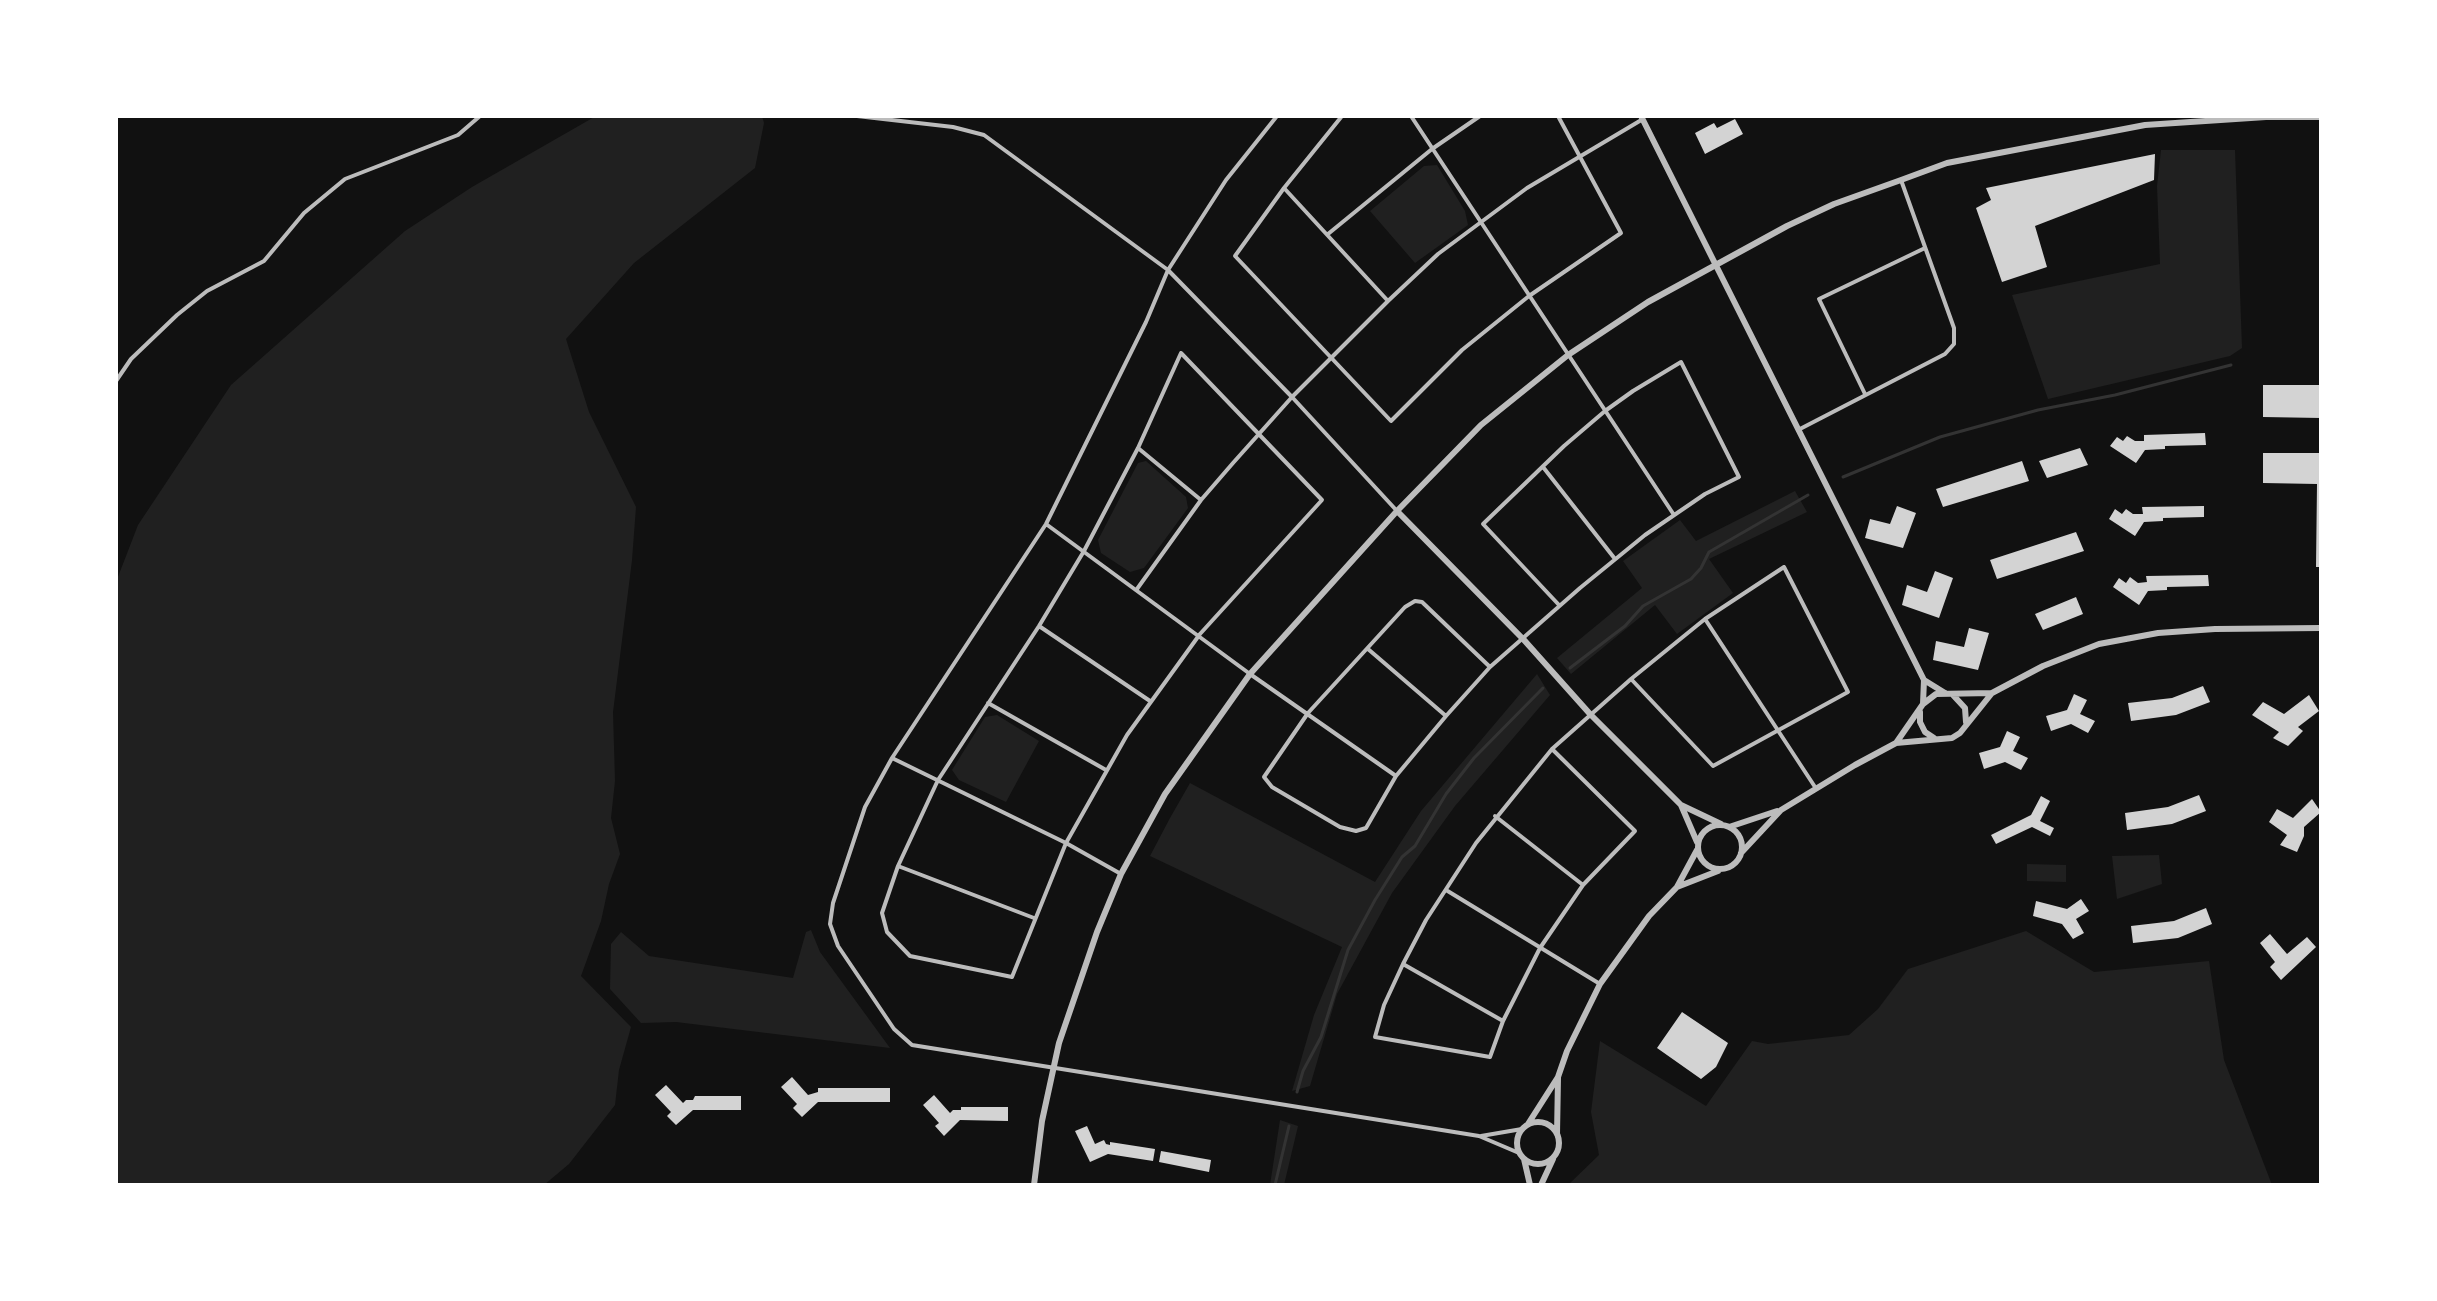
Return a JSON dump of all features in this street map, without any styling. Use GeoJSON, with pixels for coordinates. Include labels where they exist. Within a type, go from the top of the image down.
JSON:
{"type":"FeatureCollection","features":[{"type":"Feature","properties":{"kind":"street"},"geometry":{"type":"LineString","coordinates":[[116,381],[131,359],[177,315],[207,291],[264,261],[304,213],[345,179],[458,135],[480,116]]}},
{"type":"Feature","properties":{"kind":"street"},"geometry":{"type":"LineString","coordinates":[[857,116],[953,127],[984,135],[1168,270],[1524,640],[1590,714],[1681,805],[1739,835],[1741,853]]}},
{"type":"Feature","properties":{"kind":"street"},"geometry":{"type":"LineString","coordinates":[[1277,116],[1226,180],[1168,270],[1046,524],[892,758],[865,807],[833,903],[830,924],[838,946],[894,1029],[912,1045],[1479,1136],[1529,1163],[1542,1164],[1553,1157]]}},
{"type":"Feature","properties":{"kind":"street"},"geometry":{"type":"LineString","coordinates":[[1342,116],[1235,256],[1391,421],[1462,350],[1529,296],[1621,233],[1558,116]]}},
{"type":"Feature","properties":{"kind":"street"},"geometry":{"type":"LineString","coordinates":[[1411,116],[1674,515]]}},
{"type":"Feature","properties":{"kind":"street"},"geometry":{"type":"LineString","coordinates":[[1328,234],[1432,149],[1480,116]]}},
{"type":"Feature","properties":{"kind":"street"},"geometry":{"type":"LineString","coordinates":[[1034,1185],[1042,1121],[1059,1043],[1092,946],[1121,874],[1165,794],[1250,674],[1397,511],[1481,425],[1568,355],[1648,302],[1834,204],[1947,163],[2145,125],[2266,117],[2321,117]]}},
{"type":"Feature","properties":{"kind":"street"},"geometry":{"type":"LineString","coordinates":[[1137,589],[1201,500],[1292,397],[1438,254],[1527,188],[1642,118],[1924,680],[1920,722],[1925,732],[1934,738]]}},
{"type":"Feature","properties":{"kind":"street"},"geometry":{"type":"LineString","coordinates":[[1798,430],[1945,354],[1954,344],[1954,328],[1901,180]]}},
{"type":"Feature","properties":{"kind":"street"},"geometry":{"type":"LineString","coordinates":[[1284,188],[1388,301]]}},
{"type":"Feature","properties":{"kind":"street"},"geometry":{"type":"LineString","coordinates":[[1865,394],[1819,299],[1925,248]]}},
{"type":"Feature","properties":{"kind":"street"},"geometry":{"type":"LineString","coordinates":[[1181,353],[1258,435],[1322,500],[1200,634],[1150,701],[1106,770],[1066,843],[1012,977],[910,956],[887,932],[882,913],[898,866],[938,780],[1084,551],[1138,448],[1181,353]]}},
{"type":"Feature","properties":{"kind":"street"},"geometry":{"type":"LineString","coordinates":[[1490,667],[1422,602],[1415,601],[1405,607],[1308,713],[1264,777],[1272,787],[1340,827],[1356,831],[1366,828],[1396,776],[1490,667],[1615,559],[1705,494],[1739,477],[1681,362],[1605,411],[1483,524],[1559,605]]}},
{"type":"Feature","properties":{"kind":"street"},"geometry":{"type":"LineString","coordinates":[[1138,448],[1201,500]]}},
{"type":"Feature","properties":{"kind":"street"},"geometry":{"type":"LineString","coordinates":[[1543,467],[1615,559]]}},
{"type":"Feature","properties":{"kind":"street"},"geometry":{"type":"LineString","coordinates":[[1046,524],[1200,634],[1250,674],[1396,776]]}},
{"type":"Feature","properties":{"kind":"street"},"geometry":{"type":"LineString","coordinates":[[1552,749],[1635,831],[1583,885],[1540,948],[1503,1021],[1490,1057],[1375,1037],[1384,1005],[1403,964],[1446,890],[1495,816],[1552,749],[1631,679],[1705,619],[1784,567],[1848,692],[1713,766],[1631,679]]}},
{"type":"Feature","properties":{"kind":"street"},"geometry":{"type":"LineString","coordinates":[[1705,619],[1815,787]]}},
{"type":"Feature","properties":{"kind":"street"},"geometry":{"type":"LineString","coordinates":[[1039,626],[1150,701]]}},
{"type":"Feature","properties":{"kind":"street"},"geometry":{"type":"LineString","coordinates":[[1677,887],[1734,864],[1781,810],[1815,787],[1896,743],[1952,738],[1992,693],[2043,666],[2099,644],[2158,633],[2321,628]]}},
{"type":"Feature","properties":{"kind":"street"},"geometry":{"type":"LineString","coordinates":[[1368,649],[1446,716]]}},
{"type":"Feature","properties":{"kind":"street"},"geometry":{"type":"LineString","coordinates":[[1924,680],[1949,694],[1965,708],[1965,726]]}},
{"type":"Feature","properties":{"kind":"street"},"geometry":{"type":"LineString","coordinates":[[1896,743],[1929,698],[1949,694],[1992,693]]}},
{"type":"Feature","properties":{"kind":"street"},"geometry":{"type":"LineString","coordinates":[[988,703],[1106,770]]}},
{"type":"Feature","properties":{"kind":"street"},"geometry":{"type":"LineString","coordinates":[[892,758],[1066,843],[1121,874]]}},
{"type":"Feature","properties":{"kind":"street"},"geometry":{"type":"LineString","coordinates":[[1681,805],[1699,856],[1709,867],[1722,869]]}},
{"type":"Feature","properties":{"kind":"street"},"geometry":{"type":"LineString","coordinates":[[1530,1185],[1517,1140],[1558,1077],[1567,1051],[1600,984],[1649,916],[1677,887],[1709,827],[1725,826],[1781,810]]}},
{"type":"Feature","properties":{"kind":"street"},"geometry":{"type":"LineString","coordinates":[[1495,816],[1583,885]]}},
{"type":"Feature","properties":{"kind":"street"},"geometry":{"type":"LineString","coordinates":[[898,866],[1034,918]]}},
{"type":"Feature","properties":{"kind":"street"},"geometry":{"type":"LineString","coordinates":[[1446,890],[1600,984]]}},
{"type":"Feature","properties":{"kind":"street"},"geometry":{"type":"LineString","coordinates":[[1403,964],[1503,1021]]}},
{"type":"Feature","properties":{"kind":"street"},"geometry":{"type":"LineString","coordinates":[[1541,1185],[1559,1146],[1558,1077]]}},
{"type":"Feature","properties":{"kind":"street"},"geometry":{"type":"LineString","coordinates":[[1479,1136],[1541,1122],[1557,1134]]}},
{"type":"Feature","properties":{"kind":"shaded area"},"geometry":{"type":"Polygon","coordinates":[[[596,116],[762,116],[764,123],[755,168],[634,263],[566,339],[589,412],[636,507],[613,712],[615,781],[611,818],[620,854],[581,976],[631,1027],[619,1070],[615,1105],[569,1164],[544,1185],[116,1185],[116,582],[138,525],[231,385],[405,231],[472,187],[596,116]]]}},
{"type":"Feature","properties":{"kind":"shaded area"},"geometry":{"type":"Polygon","coordinates":[[[2161,150],[2235,150],[2242,348],[2230,356],[2048,399],[2012,295],[2160,264],[2157,186],[2161,150]]]}},
{"type":"Feature","properties":{"kind":"shaded area"},"geometry":{"type":"Polygon","coordinates":[[[1437,165],[1465,211],[1468,225],[1415,263],[1370,211],[1424,166],[1437,165]]]}},
{"type":"Feature","properties":{"kind":"shaded area"},"geometry":{"type":"Polygon","coordinates":[[[1146,461],[1186,497],[1188,508],[1144,568],[1130,572],[1101,553],[1098,540],[1138,463],[1146,461]]]}},
{"type":"Feature","properties":{"kind":"shaded area"},"geometry":{"type":"Polygon","coordinates":[[[1795,491],[1807,512],[1709,559],[1733,593],[1677,634],[1655,605],[1571,674],[1557,658],[1642,588],[1623,561],[1680,520],[1696,541],[1795,491]]]}},
{"type":"Feature","properties":{"kind":"shaded area"},"geometry":{"type":"Polygon","coordinates":[[[1537,674],[1550,695],[1455,806],[1392,893],[1337,994],[1310,1086],[1292,1091],[1314,1015],[1342,947],[1150,856],[1190,783],[1375,882],[1421,811],[1537,674]]]}},
{"type":"Feature","properties":{"kind":"shaded area"},"geometry":{"type":"Polygon","coordinates":[[[997,715],[1039,741],[1006,802],[959,780],[952,770],[985,717],[997,715]]]}},
{"type":"Feature","properties":{"kind":"shaded area"},"geometry":{"type":"Polygon","coordinates":[[[2159,855],[2162,884],[2117,899],[2112,856],[2159,855]]]}},
{"type":"Feature","properties":{"kind":"shaded area"},"geometry":{"type":"Polygon","coordinates":[[[2027,864],[2066,865],[2066,882],[2027,881],[2027,864]]]}},
{"type":"Feature","properties":{"kind":"shaded area"},"geometry":{"type":"Polygon","coordinates":[[[811,930],[820,952],[890,1048],[676,1022],[641,1023],[610,989],[611,944],[621,932],[649,956],[793,978],[806,932],[811,930]]]}},
{"type":"Feature","properties":{"kind":"shaded area"},"geometry":{"type":"Polygon","coordinates":[[[2026,931],[2094,972],[2209,961],[2224,1060],[2272,1185],[1568,1185],[1599,1155],[1591,1112],[1600,1041],[1706,1106],[1752,1041],[1768,1044],[1849,1035],[1878,1009],[1908,969],[2026,931]]]}},
{"type":"Feature","properties":{"kind":"shaded area"},"geometry":{"type":"Polygon","coordinates":[[[1280,1120],[1298,1126],[1284,1185],[1270,1185],[1280,1120]]]}},
{"type":"Feature","properties":{"kind":"building"},"geometry":{"type":"Polygon","coordinates":[[[1735,119],[1743,134],[1705,154],[1695,133],[1714,123],[1717,128],[1735,119]]]}},
{"type":"Feature","properties":{"kind":"building"},"geometry":{"type":"Polygon","coordinates":[[[2155,154],[2154,180],[2035,226],[2047,267],[2002,282],[1976,208],[1991,200],[1986,188],[2155,154]]]}},
{"type":"Feature","properties":{"kind":"building"},"geometry":{"type":"Polygon","coordinates":[[[2263,385],[2321,385],[2321,418],[2263,417],[2263,385]]]}},
{"type":"Feature","properties":{"kind":"building"},"geometry":{"type":"Polygon","coordinates":[[[2205,433],[2206,445],[2145,450],[2136,463],[2110,446],[2117,437],[2123,441],[2127,436],[2135,441],[2144,441],[2144,435],[2205,433]]]}},
{"type":"Feature","properties":{"kind":"building"},"geometry":{"type":"Polygon","coordinates":[[[2080,448],[2088,465],[2047,478],[2039,461],[2080,448]]]}},
{"type":"Feature","properties":{"kind":"building"},"geometry":{"type":"Polygon","coordinates":[[[2263,453],[2321,453],[2321,567],[2316,567],[2317,484],[2263,483],[2263,453]]]}},
{"type":"Feature","properties":{"kind":"building"},"geometry":{"type":"Polygon","coordinates":[[[2022,461],[2029,481],[1943,507],[1936,489],[2022,461]]]}},
{"type":"Feature","properties":{"kind":"building"},"geometry":{"type":"Polygon","coordinates":[[[1897,506],[1916,513],[1903,548],[1865,538],[1870,519],[1890,524],[1897,506]]]}},
{"type":"Feature","properties":{"kind":"building"},"geometry":{"type":"Polygon","coordinates":[[[2204,506],[2204,517],[2163,518],[2163,521],[2144,522],[2135,536],[2109,519],[2115,509],[2122,514],[2126,509],[2133,514],[2143,514],[2142,507],[2204,506]]]}},
{"type":"Feature","properties":{"kind":"building"},"geometry":{"type":"Polygon","coordinates":[[[2076,532],[2084,551],[1997,579],[1990,560],[2076,532]]]}},
{"type":"Feature","properties":{"kind":"building"},"geometry":{"type":"Polygon","coordinates":[[[1935,571],[1953,578],[1939,618],[1902,605],[1907,585],[1927,592],[1935,571]]]}},
{"type":"Feature","properties":{"kind":"building"},"geometry":{"type":"Polygon","coordinates":[[[2208,575],[2209,586],[2167,587],[2167,590],[2148,591],[2139,605],[2113,587],[2119,578],[2126,583],[2130,577],[2138,583],[2147,582],[2146,576],[2208,575]]]}},
{"type":"Feature","properties":{"kind":"building"},"geometry":{"type":"Polygon","coordinates":[[[2076,597],[2083,614],[2043,630],[2035,614],[2076,597]]]}},
{"type":"Feature","properties":{"kind":"building"},"geometry":{"type":"Polygon","coordinates":[[[1969,628],[1989,633],[1978,670],[1933,660],[1936,641],[1964,647],[1969,628]]]}},
{"type":"Feature","properties":{"kind":"building"},"geometry":{"type":"Polygon","coordinates":[[[2203,686],[2210,702],[2176,715],[2131,721],[2128,703],[2172,698],[2203,686]]]}},
{"type":"Feature","properties":{"kind":"building"},"geometry":{"type":"Polygon","coordinates":[[[2074,694],[2087,700],[2080,714],[2095,721],[2088,733],[2071,724],[2051,731],[2046,716],[2067,710],[2074,694]]]}},
{"type":"Feature","properties":{"kind":"building"},"geometry":{"type":"Polygon","coordinates":[[[2309,695],[2319,711],[2298,727],[2303,731],[2288,746],[2273,738],[2279,732],[2252,715],[2263,702],[2284,714],[2309,695]]]}},
{"type":"Feature","properties":{"kind":"building"},"geometry":{"type":"Polygon","coordinates":[[[2007,731],[2020,737],[2013,751],[2028,758],[2021,770],[2005,762],[1984,769],[1979,753],[2000,747],[2007,731]]]}},
{"type":"Feature","properties":{"kind":"building"},"geometry":{"type":"Polygon","coordinates":[[[2199,795],[2206,811],[2172,824],[2127,830],[2125,813],[2168,807],[2199,795]]]}},
{"type":"Feature","properties":{"kind":"building"},"geometry":{"type":"Polygon","coordinates":[[[2041,796],[2050,801],[2040,821],[2054,828],[2050,836],[2032,827],[1996,844],[1991,835],[2031,815],[2041,796]]]}},
{"type":"Feature","properties":{"kind":"building"},"geometry":{"type":"Polygon","coordinates":[[[2312,799],[2321,812],[2304,827],[2304,836],[2297,852],[2280,845],[2287,835],[2269,822],[2277,809],[2293,818],[2312,799]]]}},
{"type":"Feature","properties":{"kind":"building"},"geometry":{"type":"Polygon","coordinates":[[[2081,899],[2089,911],[2076,919],[2084,933],[2073,939],[2062,924],[2033,916],[2036,901],[2067,909],[2081,899]]]}},
{"type":"Feature","properties":{"kind":"building"},"geometry":{"type":"Polygon","coordinates":[[[2206,908],[2212,924],[2178,938],[2133,943],[2131,926],[2174,921],[2206,908]]]}},
{"type":"Feature","properties":{"kind":"building"},"geometry":{"type":"Polygon","coordinates":[[[2270,934],[2287,954],[2307,937],[2316,947],[2281,980],[2270,967],[2275,962],[2260,943],[2270,934]]]}},
{"type":"Feature","properties":{"kind":"building"},"geometry":{"type":"Polygon","coordinates":[[[1682,1012],[1728,1043],[1716,1067],[1701,1079],[1657,1048],[1682,1012]]]}},
{"type":"Feature","properties":{"kind":"building"},"geometry":{"type":"Polygon","coordinates":[[[792,1077],[808,1095],[818,1092],[818,1088],[890,1088],[890,1102],[818,1102],[802,1117],[793,1108],[797,1104],[781,1087],[792,1077]]]}},
{"type":"Feature","properties":{"kind":"building"},"geometry":{"type":"Polygon","coordinates":[[[666,1085],[683,1103],[693,1100],[695,1096],[741,1096],[741,1110],[693,1110],[676,1125],[667,1116],[671,1112],[655,1095],[666,1085]]]}},
{"type":"Feature","properties":{"kind":"building"},"geometry":{"type":"Polygon","coordinates":[[[934,1095],[950,1113],[961,1110],[961,1107],[1008,1107],[1008,1121],[960,1120],[944,1136],[935,1126],[939,1123],[923,1105],[934,1095]]]}},
{"type":"Feature","properties":{"kind":"building"},"geometry":{"type":"Polygon","coordinates":[[[1087,1126],[1095,1144],[1104,1140],[1110,1145],[1110,1142],[1155,1149],[1153,1161],[1108,1154],[1090,1162],[1075,1131],[1087,1126]]]}},
{"type":"Feature","properties":{"kind":"building"},"geometry":{"type":"Polygon","coordinates":[[[1161,1151],[1211,1160],[1209,1172],[1159,1162],[1161,1151]]]}},
{"type":"Feature","properties":{"kind":"waterway"},"geometry":{"type":"LineString","coordinates":[[1843,477],[1940,437],[2038,410],[2115,395],[2231,365]]}},
{"type":"Feature","properties":{"kind":"waterway"},"geometry":{"type":"LineString","coordinates":[[1570,668],[1625,626],[1643,606],[1691,579],[1709,552],[1808,495]]}},
{"type":"Feature","properties":{"kind":"waterway"},"geometry":{"type":"LineString","coordinates":[[1297,1092],[1303,1071],[1321,1037],[1348,950],[1375,900],[1402,857],[1415,846],[1446,794],[1474,758],[1543,688]]}},
{"type":"Feature","properties":{"kind":"waterway"},"geometry":{"type":"LineString","coordinates":[[1275,1185],[1289,1126]]}}]}
